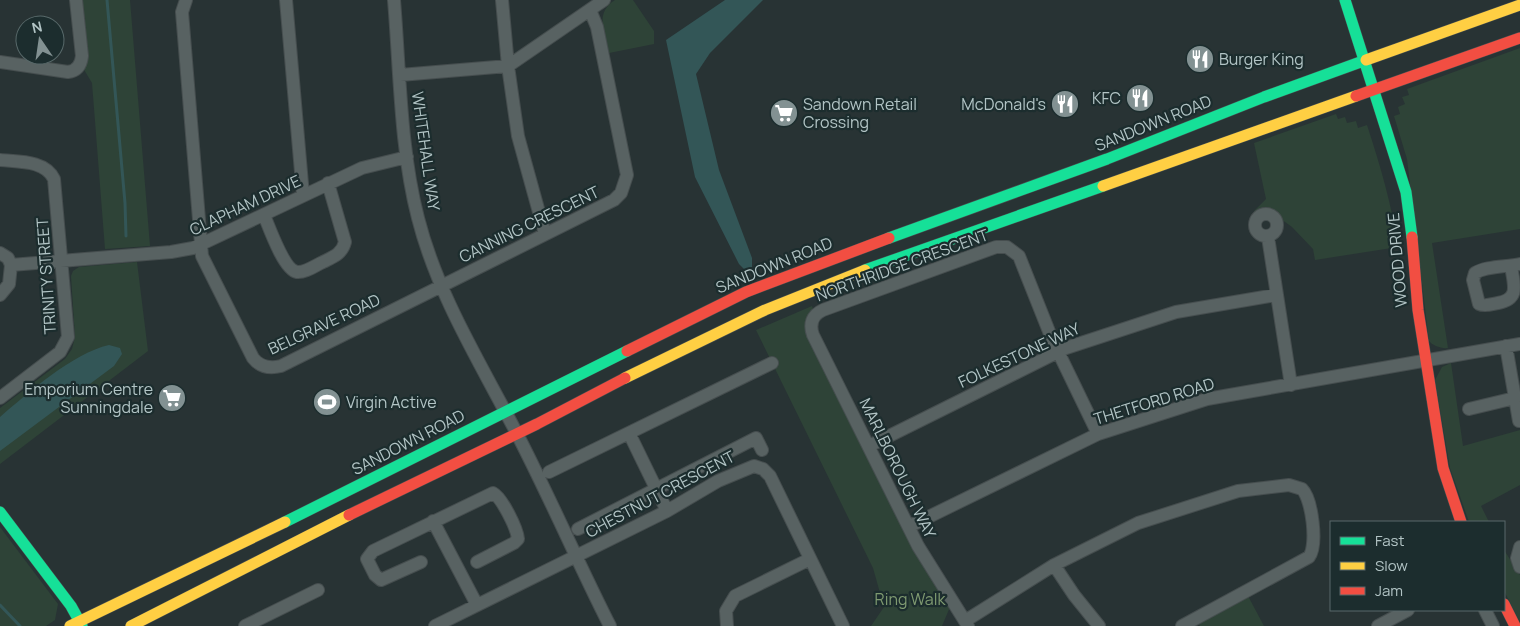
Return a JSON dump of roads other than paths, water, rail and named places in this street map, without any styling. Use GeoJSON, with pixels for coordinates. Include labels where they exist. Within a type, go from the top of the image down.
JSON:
{"type":"FeatureCollection","features":[{"type":"Feature","properties":{"kind":"main road","name":"WOOD DRIVE"},"geometry":{"type":"LineString","coordinates":[[1345,0],[1366,60],[1406,192],[1411,218],[1418,310],[1443,468],[1461,521]]}},
{"type":"Feature","properties":{"kind":"main road","name":"SANDOWN ROAD"},"geometry":{"type":"LineString","coordinates":[[77,624],[746,292],[790,274],[1107,159],[1264,96],[1520,5]]}},
{"type":"Feature","properties":{"kind":"main road"},"geometry":{"type":"LineString","coordinates":[[131,626],[320,528],[517,434],[725,328],[810,291],[1520,38]]}},
{"type":"Feature","properties":{"kind":"main road"},"geometry":{"type":"LineString","coordinates":[[0,512],[71,606],[77,624]]}},
{"type":"Feature","properties":{"kind":"main road"},"geometry":{"type":"LineString","coordinates":[[1505,606],[1515,626]]}},
{"type":"Feature","properties":{"kind":"street"},"geometry":{"type":"LineString","coordinates":[[0,62],[68,72],[78,68],[82,56],[76,0]]}},
{"type":"Feature","properties":{"kind":"street"},"geometry":{"type":"LineString","coordinates":[[186,0],[182,12],[201,246]]}},
{"type":"Feature","properties":{"kind":"street"},"geometry":{"type":"LineString","coordinates":[[286,0],[303,195]]}},
{"type":"Feature","properties":{"kind":"street","name":"WHITEHALL WAY"},"geometry":{"type":"LineString","coordinates":[[394,0],[407,157],[418,219],[441,286],[517,434],[610,626]]}},
{"type":"Feature","properties":{"kind":"street"},"geometry":{"type":"LineString","coordinates":[[502,0],[508,66],[518,136],[545,234]]}},
{"type":"Feature","properties":{"kind":"street"},"geometry":{"type":"LineString","coordinates":[[400,75],[508,66],[604,0]]}},
{"type":"Feature","properties":{"kind":"street","name":"CANNING CRESCENT"},"geometry":{"type":"LineString","coordinates":[[441,286],[614,200],[626,184],[627,175],[597,28],[590,10]]}},
{"type":"Feature","properties":{"kind":"street","name":"CLAPHAM DRIVE"},"geometry":{"type":"LineString","coordinates":[[11,265],[171,252],[201,246],[362,168],[407,157]]}},
{"type":"Feature","properties":{"kind":"street","name":"TRINITY STREET"},"geometry":{"type":"LineString","coordinates":[[0,160],[41,166],[52,175],[55,184],[68,333],[66,345],[60,352],[0,398]]}},
{"type":"Feature","properties":{"kind":"street"},"geometry":{"type":"LineString","coordinates":[[264,215],[286,262],[293,270],[302,272],[332,258],[342,252],[345,242],[328,183]]}},
{"type":"Feature","properties":{"kind":"street"},"geometry":{"type":"LineString","coordinates":[[1268,237],[1291,384]]}},
{"type":"Feature","properties":{"kind":"street","name":"BELGRAVE ROAD"},"geometry":{"type":"LineString","coordinates":[[201,246],[202,256],[248,349],[257,363],[264,367],[280,366],[441,286]]}},
{"type":"Feature","properties":{"kind":"street","name":"NORTHRIDGE CRESCENT"},"geometry":{"type":"LineString","coordinates":[[812,320],[816,313],[823,310],[1004,246],[1012,249],[1019,256],[1058,352]]}},
{"type":"Feature","properties":{"kind":"street"},"geometry":{"type":"LineString","coordinates":[[0,253],[8,258],[11,265],[9,284],[0,295]]}},
{"type":"Feature","properties":{"kind":"street","name":"FOLKESTONE WAY"},"geometry":{"type":"LineString","coordinates":[[869,446],[1058,352],[1176,312],[1276,295]]}},
{"type":"Feature","properties":{"kind":"street","name":"MARLBOROUGH WAY"},"geometry":{"type":"LineString","coordinates":[[812,320],[811,328],[813,335],[910,526],[918,546],[966,624]]}},
{"type":"Feature","properties":{"kind":"street","name":"THETFORD ROAD"},"geometry":{"type":"LineString","coordinates":[[910,526],[1098,434],[1207,399],[1520,344]]}},
{"type":"Feature","properties":{"kind":"street"},"geometry":{"type":"LineString","coordinates":[[1506,346],[1519,421]]}},
{"type":"Feature","properties":{"kind":"street"},"geometry":{"type":"LineString","coordinates":[[1058,352],[1098,434]]}},
{"type":"Feature","properties":{"kind":"street"},"geometry":{"type":"LineString","coordinates":[[549,472],[772,363]]}},
{"type":"Feature","properties":{"kind":"street"},"geometry":{"type":"LineString","coordinates":[[1469,409],[1515,398]]}},
{"type":"Feature","properties":{"kind":"street"},"geometry":{"type":"LineString","coordinates":[[629,433],[667,511]]}},
{"type":"Feature","properties":{"kind":"street"},"geometry":{"type":"LineString","coordinates":[[578,529],[756,438],[762,450]]}},
{"type":"Feature","properties":{"kind":"street","name":"CHESTNUT CRESCENT"},"geometry":{"type":"LineString","coordinates":[[435,626],[667,511],[745,468],[759,467],[770,476],[843,626]]}},
{"type":"Feature","properties":{"kind":"street"},"geometry":{"type":"LineString","coordinates":[[966,624],[1054,565],[1138,524],[1229,493],[1289,485],[1302,489],[1308,500],[1314,541],[1309,557],[1182,626]]}},
{"type":"Feature","properties":{"kind":"street"},"geometry":{"type":"LineString","coordinates":[[421,562],[381,580],[375,575],[368,559],[373,551],[489,494],[499,498],[518,539],[514,543],[477,562]]}},
{"type":"Feature","properties":{"kind":"street"},"geometry":{"type":"LineString","coordinates":[[433,521],[477,605]]}},
{"type":"Feature","properties":{"kind":"street"},"geometry":{"type":"LineString","coordinates":[[1520,546],[1517,558],[1520,567]]}},
{"type":"Feature","properties":{"kind":"street"},"geometry":{"type":"LineString","coordinates":[[727,626],[726,610],[735,596],[810,559]]}},
{"type":"Feature","properties":{"kind":"street"},"geometry":{"type":"LineString","coordinates":[[1054,565],[1074,595],[1099,626]]}},
{"type":"Feature","properties":{"kind":"street"},"geometry":{"type":"LineString","coordinates":[[246,626],[318,590]]}},
{"type":"Feature","properties":{"kind":"street"},"geometry":{"type":"LineString","coordinates":[[1378,626],[1406,611]]}},
{"type":"Feature","properties":{"kind":"street"},"geometry":{"type":"LineString","coordinates":[[1486,611],[1493,626]]}},
{"type":"Feature","properties":{"kind":"water"},"geometry":{"type":"Polygon","coordinates":[[[725,0],[763,0],[710,53],[696,74],[719,170],[752,258],[752,267],[745,270],[739,264],[695,177],[666,40],[725,0]]]}},
{"type":"Feature","properties":{"kind":"water"},"geometry":{"type":"Polygon","coordinates":[[[109,345],[120,348],[122,354],[114,366],[0,451],[0,417],[66,365],[95,349],[109,345]]]}},
{"type":"Feature","properties":{"kind":"waterway"},"geometry":{"type":"LineString","coordinates":[[107,0],[125,203],[126,236]]}},
{"type":"Feature","properties":{"kind":"waterway"},"geometry":{"type":"LineString","coordinates":[[0,605],[20,626]]}},
{"type":"Feature","properties":{"kind":"place","name":"Burger King"},"geometry":{"type":"Point","coordinates":[1200,59]}},
{"type":"Feature","properties":{"kind":"place","name":"KFC"},"geometry":{"type":"Point","coordinates":[1140,98]}},
{"type":"Feature","properties":{"kind":"place","name":"McDonald's"},"geometry":{"type":"Point","coordinates":[1065,104]}},
{"type":"Feature","properties":{"kind":"place","name":"Sandown Retail Crossing"},"geometry":{"type":"Point","coordinates":[784,113]}},
{"type":"Feature","properties":{"kind":"place","name":"Emporium Centre Sunningdale"},"geometry":{"type":"Point","coordinates":[172,398]}},
{"type":"Feature","properties":{"kind":"place","name":"Virgin Active"},"geometry":{"type":"Point","coordinates":[327,402]}},
{"type":"Feature","properties":{"kind":"park label","name":"Ring Walk"},"geometry":{"type":"Point","coordinates":[910,599]}}]}
